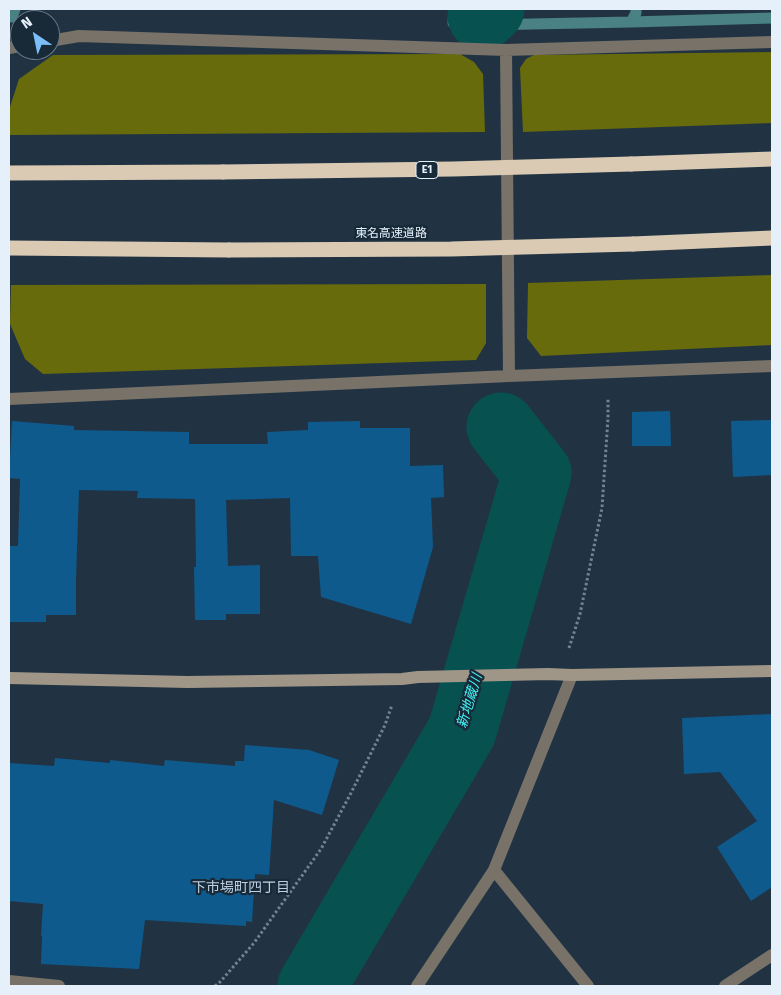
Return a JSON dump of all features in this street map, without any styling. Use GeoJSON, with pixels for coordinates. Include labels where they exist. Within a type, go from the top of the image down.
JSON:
{"type":"FeatureCollection","features":[{"type":"Feature","properties":{"kind":"highway","name":"E1"},"geometry":{"type":"LineString","coordinates":[[9,173],[453,169],[772,159]]}},
{"type":"Feature","properties":{"kind":"highway","name":"東名高速道路"},"geometry":{"type":"LineString","coordinates":[[9,248],[229,250],[451,249],[772,238]]}},
{"type":"Feature","properties":{"kind":"street"},"geometry":{"type":"LineString","coordinates":[[60,39],[79,36],[506,50],[772,42]]}},
{"type":"Feature","properties":{"kind":"street"},"geometry":{"type":"LineString","coordinates":[[506,50],[509,376]]}},
{"type":"Feature","properties":{"kind":"street"},"geometry":{"type":"LineString","coordinates":[[9,399],[772,366]]}},
{"type":"Feature","properties":{"kind":"street"},"geometry":{"type":"LineString","coordinates":[[9,678],[188,682],[772,671]]}},
{"type":"Feature","properties":{"kind":"street"},"geometry":{"type":"LineString","coordinates":[[417,986],[494,870],[567,675]]}},
{"type":"Feature","properties":{"kind":"street"},"geometry":{"type":"LineString","coordinates":[[494,870],[588,986]]}},
{"type":"Feature","properties":{"kind":"street"},"geometry":{"type":"LineString","coordinates":[[725,986],[772,955]]}},
{"type":"Feature","properties":{"kind":"street"},"geometry":{"type":"LineString","coordinates":[[9,981],[59,986]]}},
{"type":"Feature","properties":{"kind":"path"},"geometry":{"type":"LineString","coordinates":[[567,675],[602,508],[608,418],[607,373]]}},
{"type":"Feature","properties":{"kind":"path"},"geometry":{"type":"LineString","coordinates":[[215,986],[254,942],[321,849],[385,725],[402,679]]}},
{"type":"Feature","properties":{"kind":"shaded area"},"geometry":{"type":"Polygon","coordinates":[[[772,52],[772,123],[523,132],[520,68],[526,59],[534,55],[772,52]]]}},
{"type":"Feature","properties":{"kind":"shaded area"},"geometry":{"type":"Polygon","coordinates":[[[460,54],[474,62],[483,74],[485,132],[10,135],[9,110],[19,79],[46,60],[60,60],[60,55],[460,54]]]}},
{"type":"Feature","properties":{"kind":"shaded area"},"geometry":{"type":"Polygon","coordinates":[[[772,275],[772,345],[541,356],[527,338],[528,283],[772,275]]]}},
{"type":"Feature","properties":{"kind":"shaded area"},"geometry":{"type":"Polygon","coordinates":[[[486,284],[486,343],[476,360],[43,374],[25,359],[10,324],[11,285],[486,284]]]}},
{"type":"Feature","properties":{"kind":"building"},"geometry":{"type":"Polygon","coordinates":[[[670,411],[671,446],[632,446],[632,412],[670,411]]]}},
{"type":"Feature","properties":{"kind":"building"},"geometry":{"type":"Polygon","coordinates":[[[772,420],[772,475],[733,477],[731,421],[772,420]]]}},
{"type":"Feature","properties":{"kind":"building"},"geometry":{"type":"Polygon","coordinates":[[[12,421],[74,426],[74,430],[189,432],[189,444],[268,444],[267,432],[308,430],[308,422],[360,421],[360,428],[410,428],[410,466],[443,465],[444,497],[431,498],[433,547],[411,624],[321,597],[318,556],[291,556],[290,498],[226,500],[228,566],[260,565],[260,614],[226,614],[226,620],[195,620],[195,499],[137,498],[138,491],[79,490],[76,615],[46,615],[46,622],[9,622],[9,546],[18,546],[20,479],[9,478],[12,421]]]}},
{"type":"Feature","properties":{"kind":"building"},"geometry":{"type":"Polygon","coordinates":[[[772,714],[772,887],[751,901],[717,847],[757,821],[720,772],[684,774],[682,718],[772,714]]]}},
{"type":"Feature","properties":{"kind":"building"},"geometry":{"type":"Polygon","coordinates":[[[245,745],[309,750],[339,760],[322,815],[274,800],[269,875],[255,874],[252,922],[246,921],[246,926],[145,920],[139,969],[41,964],[43,904],[9,901],[9,763],[54,766],[55,758],[110,763],[110,760],[164,766],[165,760],[235,766],[235,761],[244,761],[245,745]]]}},
{"type":"Feature","properties":{"kind":"waterway"},"geometry":{"type":"LineString","coordinates":[[454,9],[453,23],[482,25],[631,22],[636,9]]}},
{"type":"Feature","properties":{"kind":"waterway","name":"新地蔵川"},"geometry":{"type":"LineString","coordinates":[[482,16],[490,9]]}},
{"type":"Feature","properties":{"kind":"waterway"},"geometry":{"type":"LineString","coordinates":[[631,22],[772,18]]}},
{"type":"Feature","properties":{"kind":"waterway","name":"新地蔵川"},"geometry":{"type":"LineString","coordinates":[[312,986],[462,731],[537,473],[501,427]]}},
{"type":"Feature","properties":{"kind":"district","name":"下市場町四丁目"},"geometry":{"type":"Point","coordinates":[241,888]}}]}
